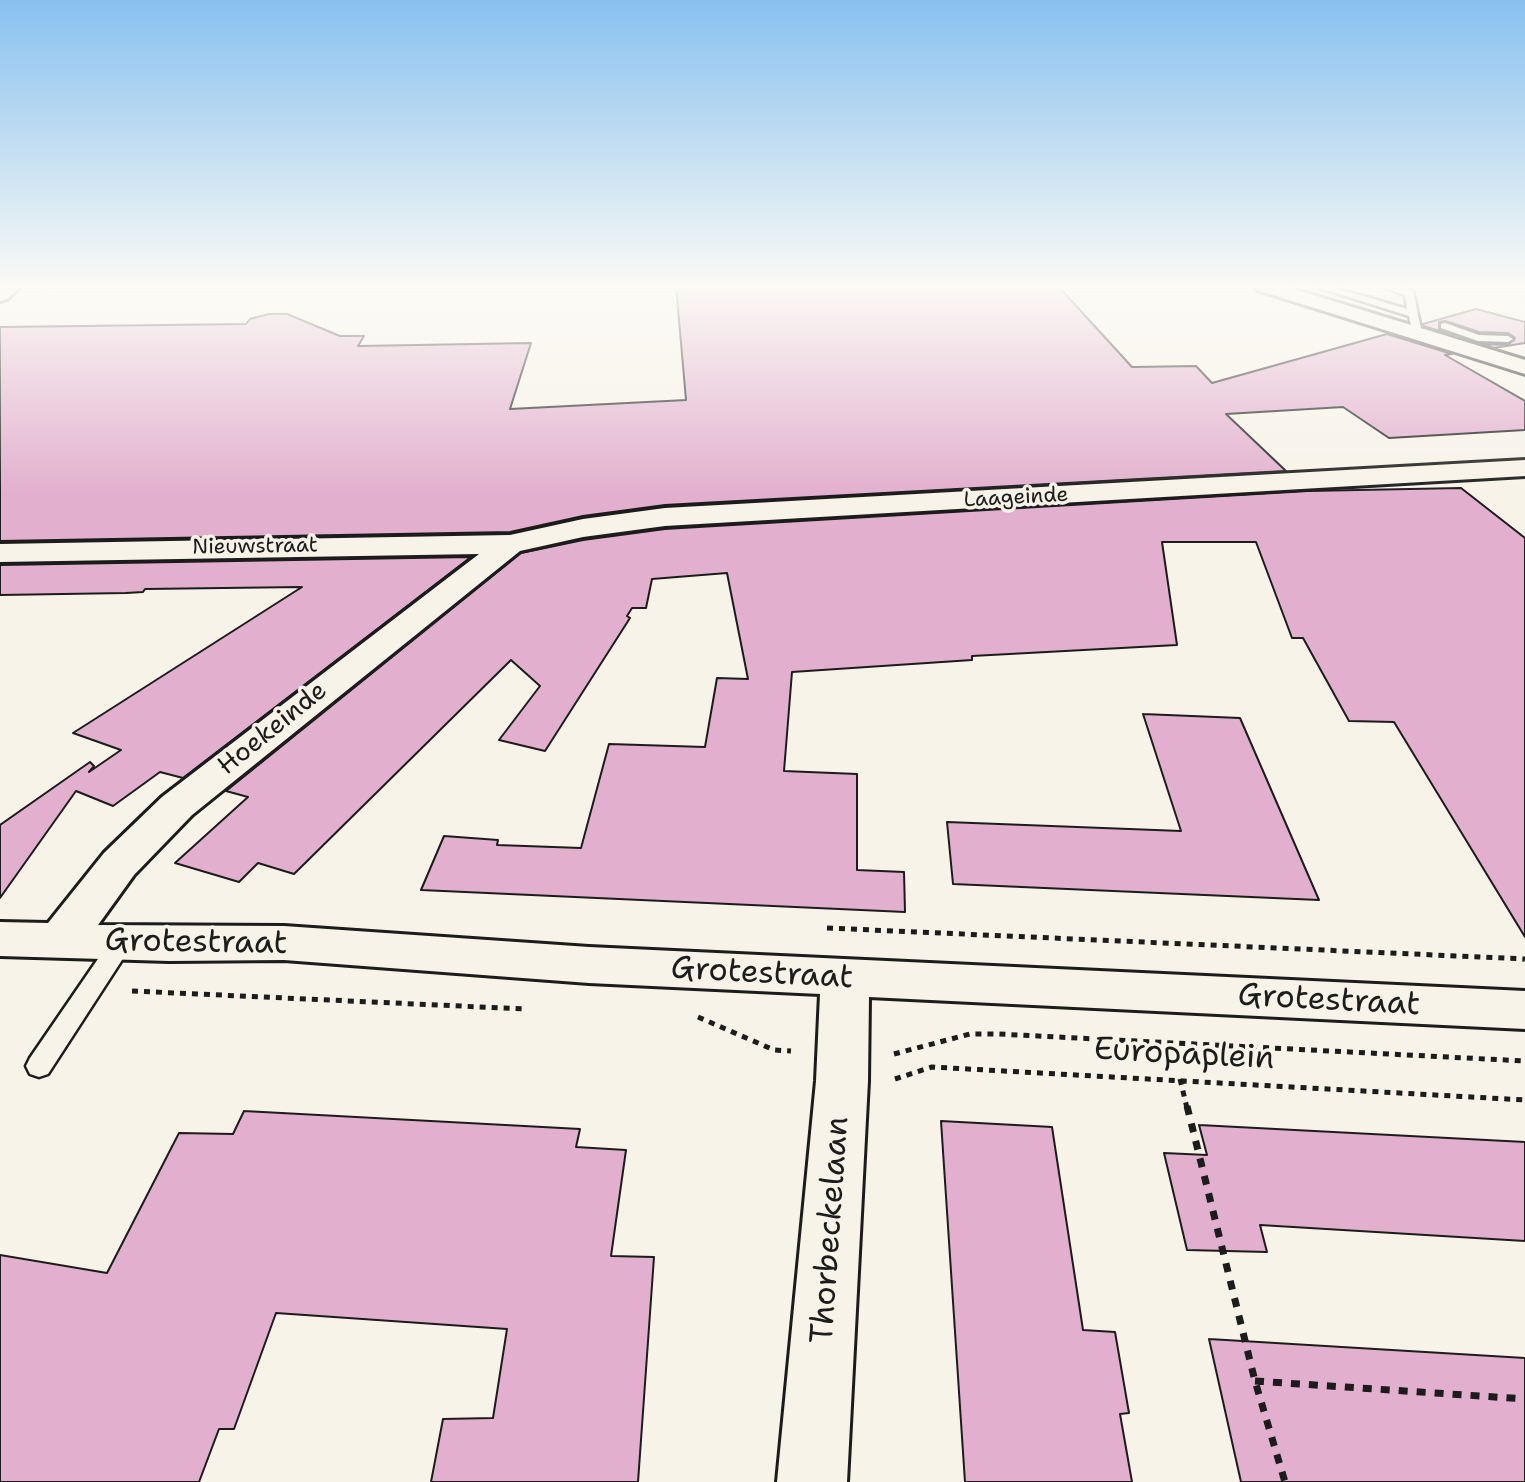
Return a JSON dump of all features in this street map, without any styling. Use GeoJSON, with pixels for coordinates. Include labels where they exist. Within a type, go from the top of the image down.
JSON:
{"type":"FeatureCollection","features":[{"type":"Feature","properties":{"kind":"street"},"geometry":{"type":"LineString","coordinates":[[1501,355],[1525,367]]}},
{"type":"Feature","properties":{"kind":"street","name":"Laageinde"},"geometry":{"type":"LineString","coordinates":[[510,544],[583,528],[665,517],[1525,468]]}},
{"type":"Feature","properties":{"kind":"street","name":"Nieuwstraat"},"geometry":{"type":"LineString","coordinates":[[0,553],[510,544]]}},
{"type":"Feature","properties":{"kind":"street","name":"Hoekeinde"},"geometry":{"type":"LineString","coordinates":[[61,940],[119,864],[177,806],[510,544]]}},
{"type":"Feature","properties":{"kind":"street","name":"Grotestraat"},"geometry":{"type":"LineString","coordinates":[[0,939],[121,943],[285,943],[516,961],[1525,1010]]}},
{"type":"Feature","properties":{"kind":"street","name":"Thorbeckelaan"},"geometry":{"type":"LineString","coordinates":[[812,1482],[842,1067],[845,977]]}},
{"type":"Feature","properties":{"kind":"lane"},"geometry":{"type":"LineString","coordinates":[[39,1066],[121,943]]}},
{"type":"Feature","properties":{"kind":"path","name":"Grotestraat"},"geometry":{"type":"LineString","coordinates":[[91,988],[540,1009]]}},
{"type":"Feature","properties":{"kind":"path","name":"Grotestraat"},"geometry":{"type":"LineString","coordinates":[[684,1016],[697,1016],[774,1050],[842,1067],[970,1034],[1525,1061]]}},
{"type":"Feature","properties":{"kind":"path","name":"Europaplein"},"geometry":{"type":"LineString","coordinates":[[842,1067],[881,1083],[932,1067],[1525,1100]]}},
{"type":"Feature","properties":{"kind":"path"},"geometry":{"type":"LineString","coordinates":[[1180,1079],[1255,1381],[1285,1482]]}},
{"type":"Feature","properties":{"kind":"path"},"geometry":{"type":"LineString","coordinates":[[1255,1381],[1525,1399]]}},
{"type":"Feature","properties":{"kind":"building"},"geometry":{"type":"Polygon","coordinates":[[[0,355],[527,355],[510,409],[686,400],[682,355],[1121,355],[1132,367],[1196,366],[1212,383],[1311,355],[1445,355],[1525,401],[1525,430],[1389,438],[1343,407],[1226,414],[1286,471],[665,505],[583,516],[510,532],[0,541],[0,355]]]}},
{"type":"Feature","properties":{"kind":"building"},"geometry":{"type":"Polygon","coordinates":[[[1461,488],[1525,538],[1525,937],[1394,722],[1349,721],[1303,638],[1292,638],[1256,542],[1162,542],[1177,645],[972,656],[972,660],[792,672],[784,771],[857,774],[857,870],[904,872],[905,912],[421,890],[444,836],[498,840],[497,845],[581,848],[609,744],[705,747],[717,678],[748,679],[727,573],[652,579],[646,608],[632,608],[627,616],[630,618],[545,751],[499,740],[540,686],[511,660],[294,874],[258,863],[239,882],[175,863],[248,797],[226,791],[521,553],[583,540],[665,529],[1308,491],[1461,488]]]}},
{"type":"Feature","properties":{"kind":"building"},"geometry":{"type":"Polygon","coordinates":[[[471,557],[183,778],[160,772],[113,806],[76,791],[0,898],[0,825],[90,762],[94,766],[89,772],[121,750],[73,733],[302,587],[145,589],[143,592],[126,593],[0,595],[0,565],[471,557]]]}},
{"type":"Feature","properties":{"kind":"building"},"geometry":{"type":"Polygon","coordinates":[[[1143,714],[1240,718],[1319,900],[953,884],[947,822],[1181,831],[1143,714]]]}},
{"type":"Feature","properties":{"kind":"building"},"geometry":{"type":"Polygon","coordinates":[[[244,1111],[580,1129],[576,1147],[626,1150],[611,1256],[654,1257],[638,1482],[431,1482],[443,1419],[493,1418],[507,1329],[276,1313],[234,1429],[219,1429],[199,1482],[0,1482],[0,1255],[107,1273],[179,1133],[233,1134],[244,1111]]]}},
{"type":"Feature","properties":{"kind":"building"},"geometry":{"type":"Polygon","coordinates":[[[941,1121],[1052,1127],[1083,1330],[1115,1332],[1129,1413],[1120,1414],[1132,1482],[965,1482],[941,1121]]]}},
{"type":"Feature","properties":{"kind":"building"},"geometry":{"type":"Polygon","coordinates":[[[1199,1125],[1525,1142],[1525,1241],[1260,1225],[1267,1252],[1187,1250],[1164,1153],[1207,1155],[1199,1125]]]}},
{"type":"Feature","properties":{"kind":"building"},"geometry":{"type":"Polygon","coordinates":[[[1209,1339],[1525,1358],[1525,1482],[1241,1482],[1209,1339]]]}}]}
